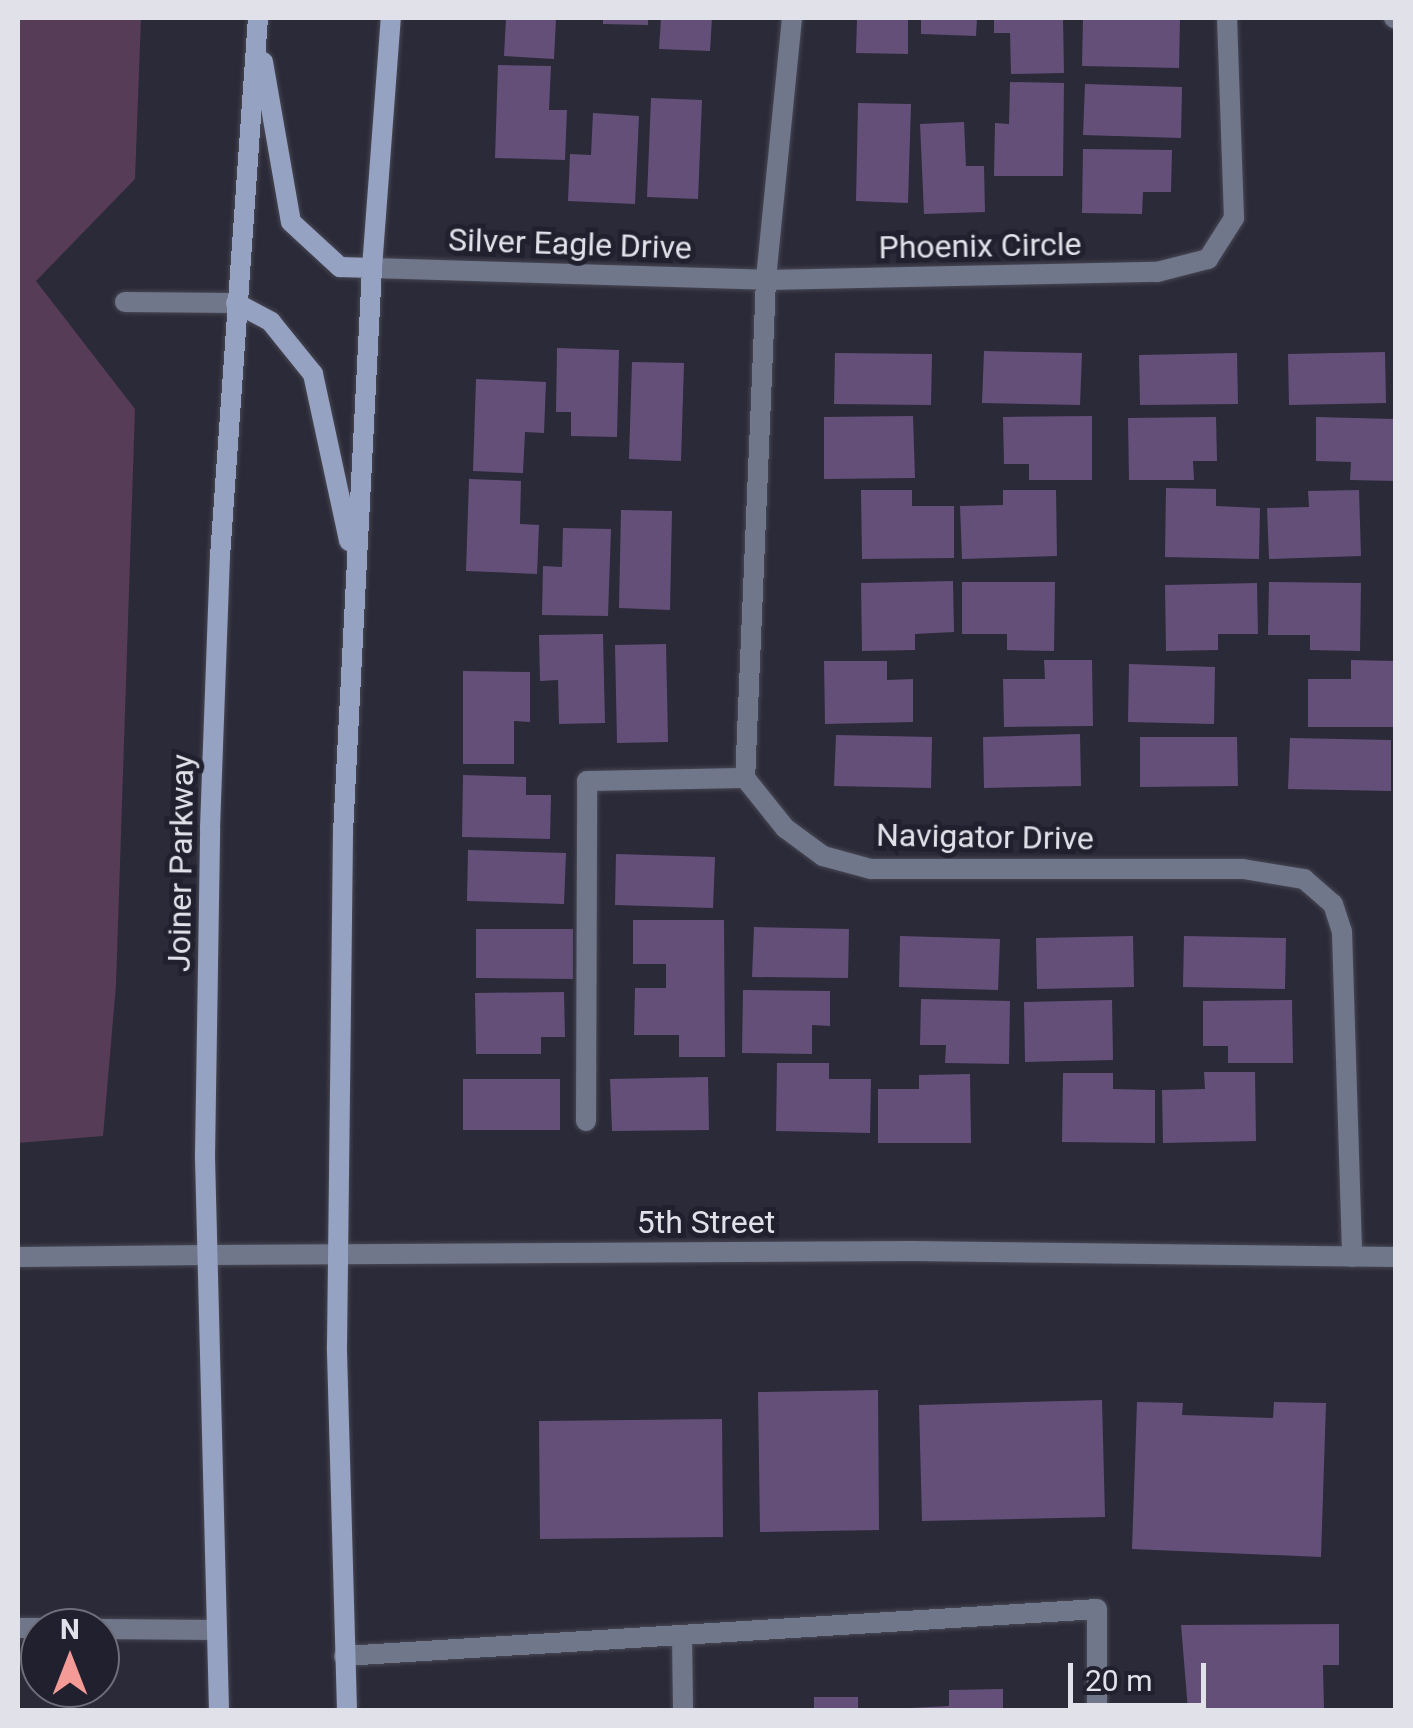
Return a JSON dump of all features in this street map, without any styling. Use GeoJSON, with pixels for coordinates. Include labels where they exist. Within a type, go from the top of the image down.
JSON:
{"type":"FeatureCollection","features":[{"type":"Feature","properties":{"kind":"main road"},"geometry":{"type":"LineString","coordinates":[[347,1710],[338,1254],[343,852],[372,268],[391,18]]}},
{"type":"Feature","properties":{"kind":"main road"},"geometry":{"type":"LineString","coordinates":[[258,24],[291,222],[340,267],[372,268]]}},
{"type":"Feature","properties":{"kind":"main road","name":"Joiner Parkway"},"geometry":{"type":"LineString","coordinates":[[219,1710],[206,1255],[210,828],[220,557],[258,24]]}},
{"type":"Feature","properties":{"kind":"main road"},"geometry":{"type":"LineString","coordinates":[[236,303],[271,322],[314,374],[355,567]]}},
{"type":"Feature","properties":{"kind":"street"},"geometry":{"type":"LineString","coordinates":[[586,1121],[587,782],[745,778],[766,280],[792,18]]}},
{"type":"Feature","properties":{"kind":"street","name":"Phoenix Circle"},"geometry":{"type":"LineString","coordinates":[[766,280],[1157,272],[1208,259],[1234,218],[1227,18]]}},
{"type":"Feature","properties":{"kind":"street","name":"Silver Eagle Drive"},"geometry":{"type":"LineString","coordinates":[[372,268],[766,280]]}},
{"type":"Feature","properties":{"kind":"street"},"geometry":{"type":"LineString","coordinates":[[124,302],[236,303]]}},
{"type":"Feature","properties":{"kind":"street","name":"Navigator Drive"},"geometry":{"type":"LineString","coordinates":[[745,778],[784,828],[822,856],[871,869],[1243,869],[1304,879],[1333,904],[1342,932],[1352,1256]]}},
{"type":"Feature","properties":{"kind":"street","name":"5th Street"},"geometry":{"type":"LineString","coordinates":[[18,1256],[912,1251],[1396,1256]]}},
{"type":"Feature","properties":{"kind":"street"},"geometry":{"type":"LineString","coordinates":[[344,1656],[1097,1609],[1096,1710]]}},
{"type":"Feature","properties":{"kind":"street"},"geometry":{"type":"LineString","coordinates":[[120,1629],[215,1630]]}},
{"type":"Feature","properties":{"kind":"street"},"geometry":{"type":"LineString","coordinates":[[682,1635],[684,1710]]}},
{"type":"Feature","properties":{"kind":"shaded area"},"geometry":{"type":"Polygon","coordinates":[[[18,18],[141,18],[135,179],[36,281],[135,409],[116,985],[103,1136],[18,1143],[18,18]]]}},
{"type":"Feature","properties":{"kind":"building"},"geometry":{"type":"Polygon","coordinates":[[[506,18],[556,18],[554,59],[504,56],[506,18]]]}},
{"type":"Feature","properties":{"kind":"building"},"geometry":{"type":"Polygon","coordinates":[[[603,18],[648,18],[648,25],[603,24],[603,18]]]}},
{"type":"Feature","properties":{"kind":"building"},"geometry":{"type":"Polygon","coordinates":[[[661,18],[712,18],[710,51],[659,49],[661,18]]]}},
{"type":"Feature","properties":{"kind":"building"},"geometry":{"type":"Polygon","coordinates":[[[857,18],[908,18],[908,54],[856,53],[857,18]]]}},
{"type":"Feature","properties":{"kind":"building"},"geometry":{"type":"Polygon","coordinates":[[[921,18],[977,18],[976,36],[921,34],[921,18]]]}},
{"type":"Feature","properties":{"kind":"building"},"geometry":{"type":"Polygon","coordinates":[[[994,18],[1063,18],[1064,73],[1011,74],[1010,33],[994,33],[994,18]]]}},
{"type":"Feature","properties":{"kind":"building"},"geometry":{"type":"Polygon","coordinates":[[[1083,18],[1180,18],[1179,68],[1082,66],[1083,18]]]}},
{"type":"Feature","properties":{"kind":"building"},"geometry":{"type":"Polygon","coordinates":[[[498,65],[551,66],[549,110],[567,110],[565,160],[495,158],[498,65]]]}},
{"type":"Feature","properties":{"kind":"building"},"geometry":{"type":"Polygon","coordinates":[[[1010,82],[1064,83],[1063,176],[994,176],[995,123],[1009,124],[1010,82]]]}},
{"type":"Feature","properties":{"kind":"building"},"geometry":{"type":"Polygon","coordinates":[[[1085,84],[1182,87],[1181,138],[1083,135],[1085,84]]]}},
{"type":"Feature","properties":{"kind":"building"},"geometry":{"type":"Polygon","coordinates":[[[651,98],[702,100],[698,199],[647,197],[651,98]]]}},
{"type":"Feature","properties":{"kind":"building"},"geometry":{"type":"Polygon","coordinates":[[[858,103],[911,104],[908,203],[856,201],[858,103]]]}},
{"type":"Feature","properties":{"kind":"building"},"geometry":{"type":"Polygon","coordinates":[[[593,113],[639,116],[635,204],[568,201],[570,154],[591,155],[593,113]]]}},
{"type":"Feature","properties":{"kind":"building"},"geometry":{"type":"Polygon","coordinates":[[[964,122],[966,166],[984,166],[985,212],[924,214],[920,124],[964,122]]]}},
{"type":"Feature","properties":{"kind":"building"},"geometry":{"type":"Polygon","coordinates":[[[1083,149],[1172,150],[1171,192],[1143,192],[1142,214],[1082,213],[1083,149]]]}},
{"type":"Feature","properties":{"kind":"building"},"geometry":{"type":"Polygon","coordinates":[[[557,348],[619,350],[617,437],[571,436],[571,412],[556,412],[557,348]]]}},
{"type":"Feature","properties":{"kind":"building"},"geometry":{"type":"Polygon","coordinates":[[[984,351],[1082,353],[1080,405],[982,403],[984,351]]]}},
{"type":"Feature","properties":{"kind":"building"},"geometry":{"type":"Polygon","coordinates":[[[1385,352],[1386,403],[1289,405],[1288,354],[1385,352]]]}},
{"type":"Feature","properties":{"kind":"building"},"geometry":{"type":"Polygon","coordinates":[[[835,353],[932,354],[931,405],[834,404],[835,353]]]}},
{"type":"Feature","properties":{"kind":"building"},"geometry":{"type":"Polygon","coordinates":[[[1237,353],[1238,404],[1140,405],[1139,355],[1237,353]]]}},
{"type":"Feature","properties":{"kind":"building"},"geometry":{"type":"Polygon","coordinates":[[[632,362],[684,363],[681,461],[629,459],[632,362]]]}},
{"type":"Feature","properties":{"kind":"building"},"geometry":{"type":"Polygon","coordinates":[[[476,379],[546,382],[544,433],[525,432],[523,473],[473,471],[476,379]]]}},
{"type":"Feature","properties":{"kind":"building"},"geometry":{"type":"Polygon","coordinates":[[[913,416],[915,478],[824,479],[824,417],[913,416]]]}},
{"type":"Feature","properties":{"kind":"building"},"geometry":{"type":"Polygon","coordinates":[[[1092,416],[1092,480],[1029,480],[1029,464],[1004,464],[1003,417],[1092,416]]]}},
{"type":"Feature","properties":{"kind":"building"},"geometry":{"type":"Polygon","coordinates":[[[1216,417],[1217,461],[1193,461],[1194,480],[1129,480],[1128,418],[1216,417]]]}},
{"type":"Feature","properties":{"kind":"building"},"geometry":{"type":"Polygon","coordinates":[[[1316,417],[1396,419],[1396,481],[1350,480],[1351,462],[1316,461],[1316,417]]]}},
{"type":"Feature","properties":{"kind":"building"},"geometry":{"type":"Polygon","coordinates":[[[469,479],[521,481],[520,524],[539,525],[537,574],[466,571],[469,479]]]}},
{"type":"Feature","properties":{"kind":"building"},"geometry":{"type":"Polygon","coordinates":[[[1166,488],[1216,489],[1216,506],[1260,508],[1259,559],[1165,557],[1166,488]]]}},
{"type":"Feature","properties":{"kind":"building"},"geometry":{"type":"Polygon","coordinates":[[[861,490],[912,490],[912,506],[954,506],[954,558],[862,559],[861,490]]]}},
{"type":"Feature","properties":{"kind":"building"},"geometry":{"type":"Polygon","coordinates":[[[1003,490],[1056,490],[1057,556],[962,559],[960,506],[1003,505],[1003,490]]]}},
{"type":"Feature","properties":{"kind":"building"},"geometry":{"type":"Polygon","coordinates":[[[1359,490],[1361,556],[1269,559],[1267,508],[1309,507],[1308,491],[1359,490]]]}},
{"type":"Feature","properties":{"kind":"building"},"geometry":{"type":"Polygon","coordinates":[[[621,510],[672,511],[670,610],[619,608],[621,510]]]}},
{"type":"Feature","properties":{"kind":"building"},"geometry":{"type":"Polygon","coordinates":[[[563,528],[611,529],[608,616],[542,615],[543,566],[562,567],[563,528]]]}},
{"type":"Feature","properties":{"kind":"building"},"geometry":{"type":"Polygon","coordinates":[[[953,581],[954,632],[915,634],[915,650],[862,651],[861,583],[953,581]]]}},
{"type":"Feature","properties":{"kind":"building"},"geometry":{"type":"Polygon","coordinates":[[[962,582],[1055,582],[1054,651],[1007,650],[1007,634],[962,634],[962,582]]]}},
{"type":"Feature","properties":{"kind":"building"},"geometry":{"type":"Polygon","coordinates":[[[1269,582],[1361,583],[1360,651],[1310,650],[1310,635],[1268,635],[1269,582]]]}},
{"type":"Feature","properties":{"kind":"building"},"geometry":{"type":"Polygon","coordinates":[[[1257,583],[1258,634],[1218,634],[1218,650],[1166,651],[1165,585],[1257,583]]]}},
{"type":"Feature","properties":{"kind":"building"},"geometry":{"type":"Polygon","coordinates":[[[603,634],[605,723],[559,724],[558,680],[540,681],[539,635],[603,634]]]}},
{"type":"Feature","properties":{"kind":"building"},"geometry":{"type":"Polygon","coordinates":[[[666,644],[668,742],[617,743],[615,645],[666,644]]]}},
{"type":"Feature","properties":{"kind":"building"},"geometry":{"type":"Polygon","coordinates":[[[1044,660],[1092,660],[1093,726],[1004,727],[1003,679],[1045,679],[1044,660]]]}},
{"type":"Feature","properties":{"kind":"building"},"geometry":{"type":"Polygon","coordinates":[[[1351,660],[1396,661],[1396,727],[1308,727],[1308,679],[1351,679],[1351,660]]]}},
{"type":"Feature","properties":{"kind":"building"},"geometry":{"type":"Polygon","coordinates":[[[824,661],[887,661],[887,680],[913,679],[913,722],[825,724],[824,661]]]}},
{"type":"Feature","properties":{"kind":"building"},"geometry":{"type":"Polygon","coordinates":[[[1129,664],[1215,667],[1214,724],[1128,722],[1129,664]]]}},
{"type":"Feature","properties":{"kind":"building"},"geometry":{"type":"Polygon","coordinates":[[[463,671],[530,672],[530,722],[514,721],[514,764],[463,764],[463,671]]]}},
{"type":"Feature","properties":{"kind":"building"},"geometry":{"type":"Polygon","coordinates":[[[1080,734],[1081,786],[984,788],[983,737],[1080,734]]]}},
{"type":"Feature","properties":{"kind":"building"},"geometry":{"type":"Polygon","coordinates":[[[836,735],[932,737],[931,788],[834,786],[836,735]]]}},
{"type":"Feature","properties":{"kind":"building"},"geometry":{"type":"Polygon","coordinates":[[[1140,737],[1237,737],[1238,786],[1140,787],[1140,737]]]}},
{"type":"Feature","properties":{"kind":"building"},"geometry":{"type":"Polygon","coordinates":[[[1290,738],[1391,740],[1391,791],[1288,789],[1290,738]]]}},
{"type":"Feature","properties":{"kind":"building"},"geometry":{"type":"Polygon","coordinates":[[[463,775],[526,777],[526,795],[551,795],[550,839],[462,837],[463,775]]]}},
{"type":"Feature","properties":{"kind":"building"},"geometry":{"type":"Polygon","coordinates":[[[468,850],[566,853],[564,904],[467,901],[468,850]]]}},
{"type":"Feature","properties":{"kind":"building"},"geometry":{"type":"Polygon","coordinates":[[[616,854],[715,857],[713,908],[615,905],[616,854]]]}},
{"type":"Feature","properties":{"kind":"building"},"geometry":{"type":"Polygon","coordinates":[[[633,920],[724,920],[725,1057],[679,1057],[679,1035],[634,1035],[635,988],[666,988],[666,964],[633,964],[633,920]]]}},
{"type":"Feature","properties":{"kind":"building"},"geometry":{"type":"Polygon","coordinates":[[[754,927],[849,929],[848,978],[752,977],[754,927]]]}},
{"type":"Feature","properties":{"kind":"building"},"geometry":{"type":"Polygon","coordinates":[[[476,929],[573,929],[573,979],[476,978],[476,929]]]}},
{"type":"Feature","properties":{"kind":"building"},"geometry":{"type":"Polygon","coordinates":[[[900,936],[1000,939],[998,990],[899,987],[900,936]]]}},
{"type":"Feature","properties":{"kind":"building"},"geometry":{"type":"Polygon","coordinates":[[[1133,936],[1134,987],[1037,989],[1036,938],[1133,936]]]}},
{"type":"Feature","properties":{"kind":"building"},"geometry":{"type":"Polygon","coordinates":[[[1184,936],[1286,938],[1285,989],[1183,987],[1184,936]]]}},
{"type":"Feature","properties":{"kind":"building"},"geometry":{"type":"Polygon","coordinates":[[[743,990],[830,991],[830,1026],[812,1025],[812,1054],[742,1053],[743,990]]]}},
{"type":"Feature","properties":{"kind":"building"},"geometry":{"type":"Polygon","coordinates":[[[564,992],[565,1037],[541,1037],[541,1054],[476,1054],[475,993],[564,992]]]}},
{"type":"Feature","properties":{"kind":"building"},"geometry":{"type":"Polygon","coordinates":[[[921,999],[1010,1001],[1009,1064],[945,1063],[946,1045],[920,1045],[921,999]]]}},
{"type":"Feature","properties":{"kind":"building"},"geometry":{"type":"Polygon","coordinates":[[[1112,1000],[1113,1060],[1025,1062],[1024,1002],[1112,1000]]]}},
{"type":"Feature","properties":{"kind":"building"},"geometry":{"type":"Polygon","coordinates":[[[1292,1000],[1293,1063],[1228,1063],[1228,1046],[1203,1046],[1203,1001],[1292,1000]]]}},
{"type":"Feature","properties":{"kind":"building"},"geometry":{"type":"Polygon","coordinates":[[[777,1063],[829,1063],[829,1079],[871,1079],[870,1133],[776,1131],[777,1063]]]}},
{"type":"Feature","properties":{"kind":"building"},"geometry":{"type":"Polygon","coordinates":[[[1204,1072],[1255,1072],[1256,1141],[1163,1143],[1162,1090],[1205,1089],[1204,1072]]]}},
{"type":"Feature","properties":{"kind":"building"},"geometry":{"type":"Polygon","coordinates":[[[1063,1073],[1113,1073],[1113,1089],[1155,1090],[1155,1143],[1062,1142],[1063,1073]]]}},
{"type":"Feature","properties":{"kind":"building"},"geometry":{"type":"Polygon","coordinates":[[[970,1074],[971,1143],[878,1143],[878,1089],[919,1089],[919,1075],[970,1074]]]}},
{"type":"Feature","properties":{"kind":"building"},"geometry":{"type":"Polygon","coordinates":[[[708,1077],[709,1130],[612,1131],[610,1079],[708,1077]]]}},
{"type":"Feature","properties":{"kind":"building"},"geometry":{"type":"Polygon","coordinates":[[[463,1079],[560,1079],[560,1130],[463,1130],[463,1079]]]}},
{"type":"Feature","properties":{"kind":"building"},"geometry":{"type":"Polygon","coordinates":[[[878,1390],[879,1530],[760,1532],[758,1392],[878,1390]]]}},
{"type":"Feature","properties":{"kind":"building"},"geometry":{"type":"Polygon","coordinates":[[[1102,1400],[1105,1517],[922,1521],[919,1405],[1102,1400]]]}},
{"type":"Feature","properties":{"kind":"building"},"geometry":{"type":"Polygon","coordinates":[[[1137,1402],[1183,1403],[1182,1415],[1273,1418],[1274,1402],[1326,1403],[1321,1557],[1132,1549],[1137,1402]]]}},
{"type":"Feature","properties":{"kind":"building"},"geometry":{"type":"Polygon","coordinates":[[[722,1419],[723,1537],[540,1539],[539,1421],[722,1419]]]}},
{"type":"Feature","properties":{"kind":"building"},"geometry":{"type":"Polygon","coordinates":[[[1339,1624],[1339,1665],[1323,1665],[1324,1710],[1188,1710],[1181,1625],[1339,1624]]]}},
{"type":"Feature","properties":{"kind":"building"},"geometry":{"type":"Polygon","coordinates":[[[1003,1689],[1003,1710],[870,1710],[949,1706],[949,1690],[1003,1689]]]}},
{"type":"Feature","properties":{"kind":"building"},"geometry":{"type":"Polygon","coordinates":[[[814,1697],[858,1697],[858,1710],[814,1710],[814,1697]]]}}]}
